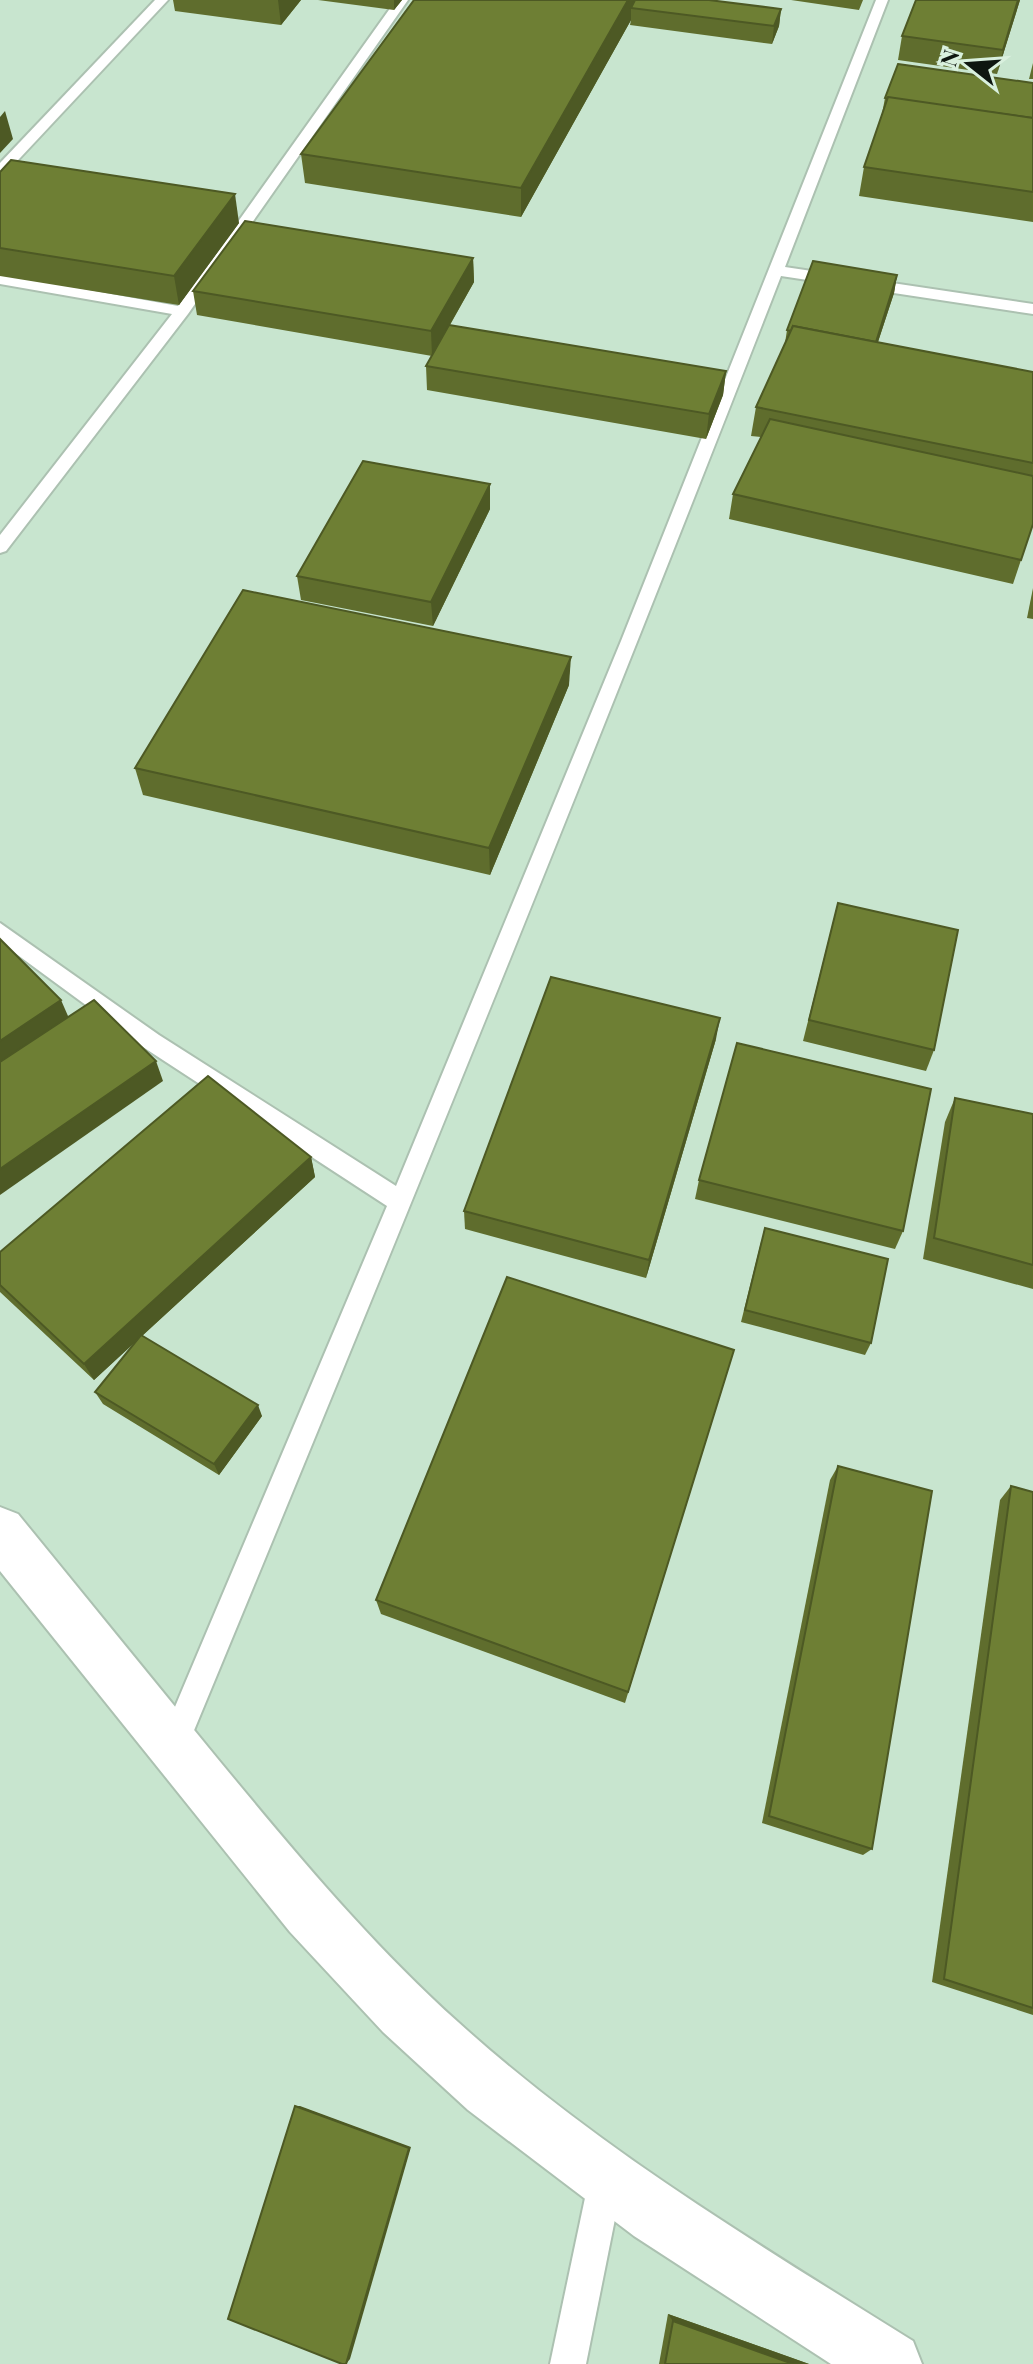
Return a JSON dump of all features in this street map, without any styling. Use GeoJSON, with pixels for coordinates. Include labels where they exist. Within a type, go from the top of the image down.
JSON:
{"type":"FeatureCollection","features":[{"type":"Feature","properties":{"kind":"street"},"geometry":{"type":"LineString","coordinates":[[0,1531],[309,1914],[437,2043],[539,2128],[607,2177],[890,2364]]}},
{"type":"Feature","properties":{"kind":"lane"},"geometry":{"type":"LineString","coordinates":[[0,171],[162,0]]}},
{"type":"Feature","properties":{"kind":"lane"},"geometry":{"type":"LineString","coordinates":[[0,547],[182,311],[402,0]]}},
{"type":"Feature","properties":{"kind":"lane"},"geometry":{"type":"LineString","coordinates":[[173,1747],[401,1202],[630,641],[882,0]]}},
{"type":"Feature","properties":{"kind":"lane"},"geometry":{"type":"LineString","coordinates":[[775,270],[1033,309]]}},
{"type":"Feature","properties":{"kind":"lane"},"geometry":{"type":"LineString","coordinates":[[0,279],[182,311]]}},
{"type":"Feature","properties":{"kind":"lane"},"geometry":{"type":"LineString","coordinates":[[0,931],[151,1041],[401,1202]]}},
{"type":"Feature","properties":{"kind":"lane"},"geometry":{"type":"LineString","coordinates":[[568,2364],[607,2177]]}},
{"type":"Feature","properties":{"kind":"shaded area"},"geometry":{"type":"Polygon","coordinates":[[[0,0],[1033,0],[1033,2364],[0,2364],[0,0]]]}},
{"type":"Feature","properties":{"kind":"building"},"geometry":{"type":"Polygon","coordinates":[[[414,0],[628,0],[521,188],[301,154],[414,0]]]}},
{"type":"Feature","properties":{"kind":"building"},"geometry":{"type":"Polygon","coordinates":[[[635,0],[709,0],[781,9],[774,26],[631,8],[635,0]]]}},
{"type":"Feature","properties":{"kind":"building"},"geometry":{"type":"Polygon","coordinates":[[[916,0],[1018,0],[1003,50],[902,36],[916,0]]]}},
{"type":"Feature","properties":{"kind":"building"},"geometry":{"type":"Polygon","coordinates":[[[898,64],[1033,83],[1033,118],[885,98],[898,64]]]}},
{"type":"Feature","properties":{"kind":"building"},"geometry":{"type":"Polygon","coordinates":[[[888,97],[1033,118],[1033,192],[864,167],[888,97]]]}},
{"type":"Feature","properties":{"kind":"building"},"geometry":{"type":"Polygon","coordinates":[[[11,160],[235,194],[174,276],[0,248],[0,172],[11,160]]]}},
{"type":"Feature","properties":{"kind":"building"},"geometry":{"type":"Polygon","coordinates":[[[245,221],[473,258],[431,331],[193,291],[245,221]]]}},
{"type":"Feature","properties":{"kind":"building"},"geometry":{"type":"Polygon","coordinates":[[[813,261],[897,275],[876,342],[793,326],[791,331],[787,330],[813,261]]]}},
{"type":"Feature","properties":{"kind":"building"},"geometry":{"type":"Polygon","coordinates":[[[449,325],[726,371],[709,414],[426,366],[449,325]]]}},
{"type":"Feature","properties":{"kind":"building"},"geometry":{"type":"Polygon","coordinates":[[[793,326],[1033,372],[1033,463],[756,407],[793,326]]]}},
{"type":"Feature","properties":{"kind":"building"},"geometry":{"type":"Polygon","coordinates":[[[770,419],[1033,476],[1033,524],[1021,560],[733,494],[770,419]]]}},
{"type":"Feature","properties":{"kind":"building"},"geometry":{"type":"Polygon","coordinates":[[[363,461],[490,484],[431,602],[297,576],[363,461]]]}},
{"type":"Feature","properties":{"kind":"building"},"geometry":{"type":"Polygon","coordinates":[[[243,590],[571,657],[489,848],[135,768],[243,590]]]}},
{"type":"Feature","properties":{"kind":"building"},"geometry":{"type":"Polygon","coordinates":[[[838,903],[958,930],[934,1050],[809,1020],[838,903]]]}},
{"type":"Feature","properties":{"kind":"building"},"geometry":{"type":"Polygon","coordinates":[[[0,939],[61,1000],[0,1041],[0,939]]]}},
{"type":"Feature","properties":{"kind":"building"},"geometry":{"type":"Polygon","coordinates":[[[551,977],[720,1018],[649,1260],[464,1211],[551,977]]]}},
{"type":"Feature","properties":{"kind":"building"},"geometry":{"type":"Polygon","coordinates":[[[94,1000],[156,1061],[0,1169],[0,1062],[94,1000]]]}},
{"type":"Feature","properties":{"kind":"building"},"geometry":{"type":"Polygon","coordinates":[[[737,1043],[931,1089],[903,1231],[699,1180],[737,1043]]]}},
{"type":"Feature","properties":{"kind":"building"},"geometry":{"type":"Polygon","coordinates":[[[208,1076],[311,1157],[84,1364],[0,1285],[0,1252],[208,1076]]]}},
{"type":"Feature","properties":{"kind":"building"},"geometry":{"type":"Polygon","coordinates":[[[955,1098],[1033,1114],[1033,1265],[934,1238],[955,1098]]]}},
{"type":"Feature","properties":{"kind":"building"},"geometry":{"type":"Polygon","coordinates":[[[765,1228],[888,1259],[871,1343],[745,1310],[765,1228]]]}},
{"type":"Feature","properties":{"kind":"building"},"geometry":{"type":"Polygon","coordinates":[[[507,1277],[734,1350],[628,1692],[376,1600],[507,1277]]]}},
{"type":"Feature","properties":{"kind":"building"},"geometry":{"type":"Polygon","coordinates":[[[141,1335],[258,1405],[214,1464],[95,1392],[141,1335]]]}},
{"type":"Feature","properties":{"kind":"building"},"geometry":{"type":"Polygon","coordinates":[[[838,1466],[932,1491],[872,1849],[769,1816],[838,1466]]]}},
{"type":"Feature","properties":{"kind":"building"},"geometry":{"type":"Polygon","coordinates":[[[1011,1486],[1033,1492],[1033,2008],[944,1979],[1011,1486]]]}},
{"type":"Feature","properties":{"kind":"building"},"geometry":{"type":"Polygon","coordinates":[[[295,2106],[409,2148],[346,2364],[228,2319],[295,2106]]]}},
{"type":"Feature","properties":{"kind":"building"},"geometry":{"type":"Polygon","coordinates":[[[673,2321],[793,2364],[665,2364],[673,2321]]]}}]}
